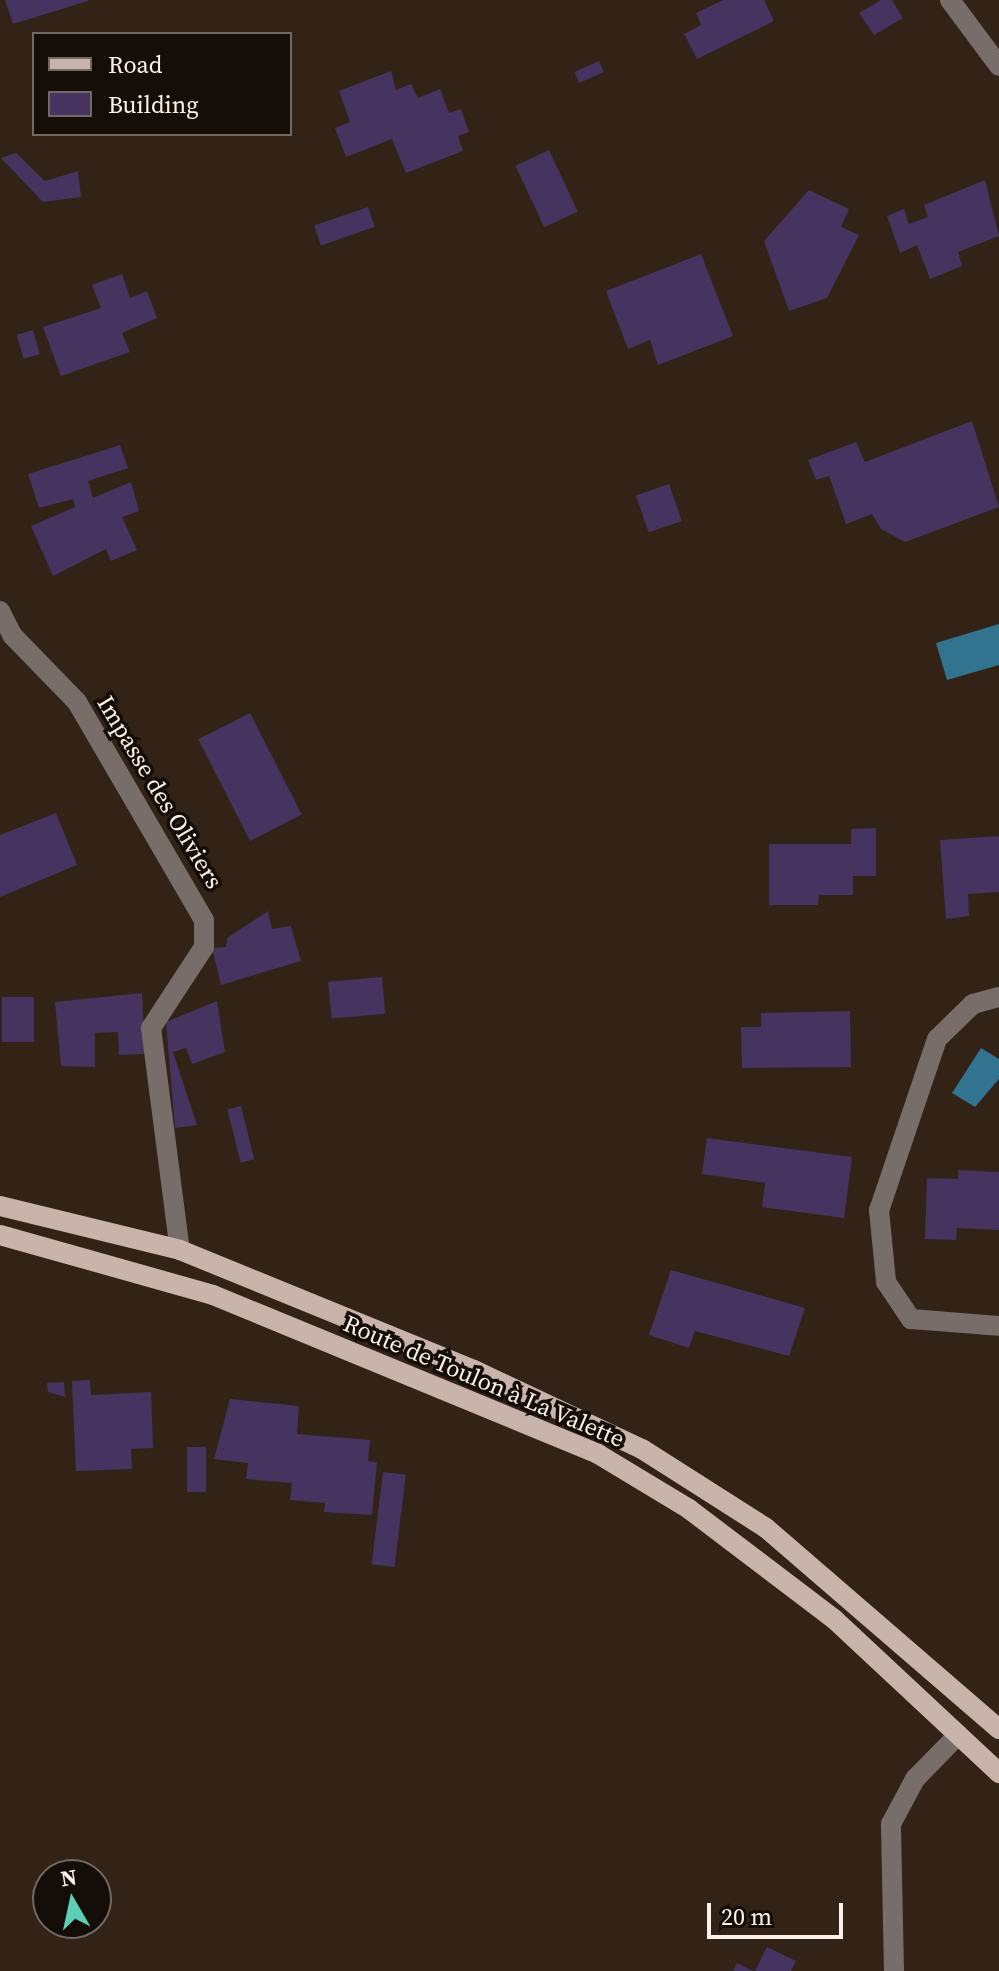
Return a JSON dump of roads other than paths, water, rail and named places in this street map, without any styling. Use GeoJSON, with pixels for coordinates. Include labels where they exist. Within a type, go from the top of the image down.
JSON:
{"type":"FeatureCollection","features":[{"type":"Feature","properties":{"kind":"main road","name":"Route de Toulon à La Valette"},"geometry":{"type":"LineString","coordinates":[[0,1206],[180,1250],[474,1370],[642,1449],[766,1528],[999,1729]]}},
{"type":"Feature","properties":{"kind":"main road","name":"Route de Toulon à La Valette"},"geometry":{"type":"LineString","coordinates":[[0,1235],[213,1295],[598,1454],[689,1509],[834,1619],[999,1773]]}},
{"type":"Feature","properties":{"kind":"street"},"geometry":{"type":"LineString","coordinates":[[950,0],[999,66]]}},
{"type":"Feature","properties":{"kind":"street","name":"Impasse des Oliviers"},"geometry":{"type":"LineString","coordinates":[[0,611],[13,636],[77,702],[204,920],[204,947],[151,1028],[180,1250]]}},
{"type":"Feature","properties":{"kind":"street"},"geometry":{"type":"LineString","coordinates":[[999,997],[973,1004],[937,1039],[879,1210],[886,1282],[911,1319],[999,1326]]}},
{"type":"Feature","properties":{"kind":"street"},"geometry":{"type":"LineString","coordinates":[[894,1971],[891,1824],[915,1779],[958,1735]]}},
{"type":"Feature","properties":{"kind":"water"},"geometry":{"type":"Polygon","coordinates":[[[999,624],[999,665],[947,680],[936,643],[999,624]]]}},
{"type":"Feature","properties":{"kind":"water"},"geometry":{"type":"Polygon","coordinates":[[[981,1048],[999,1059],[999,1079],[975,1107],[952,1093],[981,1048]]]}}]}
